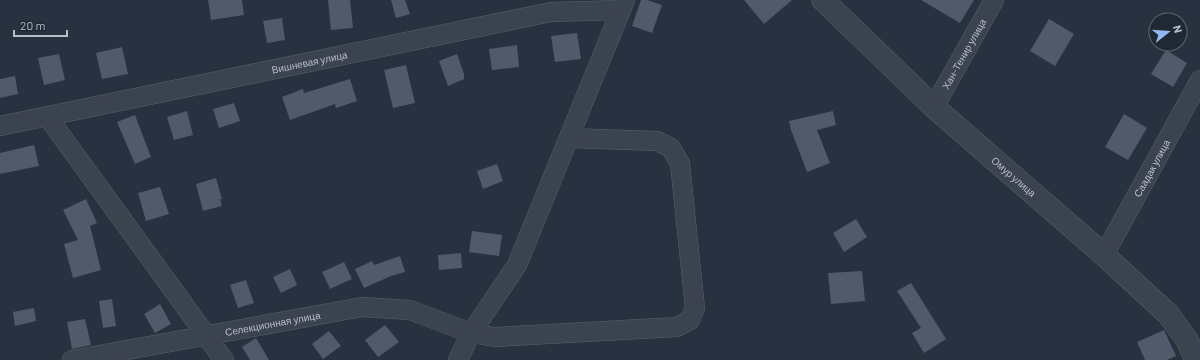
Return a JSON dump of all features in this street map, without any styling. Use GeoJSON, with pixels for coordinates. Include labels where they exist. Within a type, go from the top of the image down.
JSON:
{"type":"FeatureCollection","features":[{"type":"Feature","properties":{"kind":"street","name":"Омур улица"},"geometry":{"type":"LineString","coordinates":[[823,0],[934,107],[1168,314],[1187,340],[1196,360]]}},
{"type":"Feature","properties":{"kind":"street","name":"Хан-Тенир улица"},"geometry":{"type":"LineString","coordinates":[[934,107],[994,0]]}},
{"type":"Feature","properties":{"kind":"street","name":"Вишневая улица"},"geometry":{"type":"LineString","coordinates":[[0,126],[551,12],[623,5]]}},
{"type":"Feature","properties":{"kind":"street"},"geometry":{"type":"LineString","coordinates":[[458,360],[471,333],[517,265],[623,5]]}},
{"type":"Feature","properties":{"kind":"street","name":"Саадак улица"},"geometry":{"type":"LineString","coordinates":[[1104,256],[1200,80]]}},
{"type":"Feature","properties":{"kind":"street"},"geometry":{"type":"LineString","coordinates":[[47,116],[224,360]]}},
{"type":"Feature","properties":{"kind":"street","name":"Селекционная улица"},"geometry":{"type":"LineString","coordinates":[[72,360],[362,307],[410,310],[471,333],[495,337],[677,327],[690,320],[696,308],[680,164],[671,148],[657,141],[569,138]]}},
{"type":"Feature","properties":{"kind":"building"},"geometry":{"type":"Polygon","coordinates":[[[208,0],[242,0],[244,15],[211,20],[208,0]]]}},
{"type":"Feature","properties":{"kind":"building"},"geometry":{"type":"Polygon","coordinates":[[[328,0],[350,0],[353,28],[331,30],[328,0]]]}},
{"type":"Feature","properties":{"kind":"building"},"geometry":{"type":"Polygon","coordinates":[[[391,0],[405,0],[410,14],[396,18],[391,0]]]}},
{"type":"Feature","properties":{"kind":"building"},"geometry":{"type":"Polygon","coordinates":[[[641,0],[647,0],[662,5],[652,33],[632,26],[641,0]]]}},
{"type":"Feature","properties":{"kind":"building"},"geometry":{"type":"Polygon","coordinates":[[[744,0],[792,0],[764,24],[744,0]]]}},
{"type":"Feature","properties":{"kind":"building"},"geometry":{"type":"Polygon","coordinates":[[[921,0],[974,0],[960,23],[921,0]]]}},
{"type":"Feature","properties":{"kind":"building"},"geometry":{"type":"Polygon","coordinates":[[[282,18],[285,40],[267,43],[263,21],[282,18]]]}},
{"type":"Feature","properties":{"kind":"building"},"geometry":{"type":"Polygon","coordinates":[[[1049,19],[1074,34],[1055,66],[1030,51],[1049,19]]]}},
{"type":"Feature","properties":{"kind":"building"},"geometry":{"type":"Polygon","coordinates":[[[577,33],[581,59],[555,62],[551,36],[577,33]]]}},
{"type":"Feature","properties":{"kind":"building"},"geometry":{"type":"Polygon","coordinates":[[[517,45],[519,67],[492,70],[489,49],[517,45]]]}},
{"type":"Feature","properties":{"kind":"building"},"geometry":{"type":"Polygon","coordinates":[[[122,47],[128,74],[102,79],[96,53],[122,47]]]}},
{"type":"Feature","properties":{"kind":"building"},"geometry":{"type":"Polygon","coordinates":[[[1165,52],[1169,52],[1187,63],[1173,87],[1151,74],[1165,52]]]}},
{"type":"Feature","properties":{"kind":"building"},"geometry":{"type":"Polygon","coordinates":[[[59,54],[65,80],[44,85],[38,58],[59,54]]]}},
{"type":"Feature","properties":{"kind":"building"},"geometry":{"type":"Polygon","coordinates":[[[457,54],[464,74],[464,79],[448,86],[439,61],[457,54]]]}},
{"type":"Feature","properties":{"kind":"building"},"geometry":{"type":"Polygon","coordinates":[[[406,65],[415,103],[393,108],[384,70],[406,65]]]}},
{"type":"Feature","properties":{"kind":"building"},"geometry":{"type":"Polygon","coordinates":[[[15,76],[18,94],[0,98],[0,79],[15,76]]]}},
{"type":"Feature","properties":{"kind":"building"},"geometry":{"type":"Polygon","coordinates":[[[350,79],[357,101],[336,108],[335,104],[290,120],[282,97],[303,89],[304,93],[350,79]]]}},
{"type":"Feature","properties":{"kind":"building"},"geometry":{"type":"Polygon","coordinates":[[[234,103],[240,121],[219,128],[213,109],[234,103]]]}},
{"type":"Feature","properties":{"kind":"building"},"geometry":{"type":"Polygon","coordinates":[[[187,111],[193,135],[174,140],[167,117],[187,111]]]}},
{"type":"Feature","properties":{"kind":"building"},"geometry":{"type":"Polygon","coordinates":[[[833,111],[836,125],[817,130],[830,163],[807,172],[789,121],[833,111]]]}},
{"type":"Feature","properties":{"kind":"building"},"geometry":{"type":"Polygon","coordinates":[[[1124,114],[1147,128],[1128,160],[1105,147],[1124,114]]]}},
{"type":"Feature","properties":{"kind":"building"},"geometry":{"type":"Polygon","coordinates":[[[135,115],[151,157],[135,164],[117,122],[135,115]]]}},
{"type":"Feature","properties":{"kind":"building"},"geometry":{"type":"Polygon","coordinates":[[[34,145],[39,166],[0,174],[0,153],[34,145]]]}},
{"type":"Feature","properties":{"kind":"building"},"geometry":{"type":"Polygon","coordinates":[[[497,164],[503,181],[483,189],[477,171],[497,164]]]}},
{"type":"Feature","properties":{"kind":"building"},"geometry":{"type":"Polygon","coordinates":[[[216,178],[222,199],[220,199],[222,206],[203,211],[196,184],[216,178]]]}},
{"type":"Feature","properties":{"kind":"building"},"geometry":{"type":"Polygon","coordinates":[[[160,187],[169,214],[146,221],[138,193],[160,187]]]}},
{"type":"Feature","properties":{"kind":"building"},"geometry":{"type":"Polygon","coordinates":[[[86,199],[97,223],[90,226],[101,270],[73,278],[64,244],[78,240],[63,210],[86,199]]]}},
{"type":"Feature","properties":{"kind":"building"},"geometry":{"type":"Polygon","coordinates":[[[856,219],[867,237],[844,252],[833,233],[856,219]]]}},
{"type":"Feature","properties":{"kind":"building"},"geometry":{"type":"Polygon","coordinates":[[[472,231],[502,235],[499,256],[469,252],[472,231]]]}},
{"type":"Feature","properties":{"kind":"building"},"geometry":{"type":"Polygon","coordinates":[[[461,253],[462,268],[439,270],[438,255],[461,253]]]}},
{"type":"Feature","properties":{"kind":"building"},"geometry":{"type":"Polygon","coordinates":[[[400,256],[405,272],[391,276],[364,288],[355,269],[372,261],[374,265],[400,256]]]}},
{"type":"Feature","properties":{"kind":"building"},"geometry":{"type":"Polygon","coordinates":[[[344,262],[352,279],[330,289],[322,272],[344,262]]]}},
{"type":"Feature","properties":{"kind":"building"},"geometry":{"type":"Polygon","coordinates":[[[290,269],[297,285],[281,293],[273,277],[290,269]]]}},
{"type":"Feature","properties":{"kind":"building"},"geometry":{"type":"Polygon","coordinates":[[[862,271],[865,301],[831,304],[828,273],[862,271]]]}},
{"type":"Feature","properties":{"kind":"building"},"geometry":{"type":"Polygon","coordinates":[[[246,280],[254,303],[238,308],[230,285],[246,280]]]}},
{"type":"Feature","properties":{"kind":"building"},"geometry":{"type":"Polygon","coordinates":[[[911,283],[946,339],[924,353],[912,333],[921,328],[897,291],[911,283]]]}},
{"type":"Feature","properties":{"kind":"building"},"geometry":{"type":"Polygon","coordinates":[[[112,299],[116,326],[103,328],[99,301],[112,299]]]}},
{"type":"Feature","properties":{"kind":"building"},"geometry":{"type":"Polygon","coordinates":[[[160,304],[171,324],[155,333],[144,314],[160,304]]]}},
{"type":"Feature","properties":{"kind":"building"},"geometry":{"type":"Polygon","coordinates":[[[34,308],[36,321],[15,326],[13,312],[34,308]]]}},
{"type":"Feature","properties":{"kind":"building"},"geometry":{"type":"Polygon","coordinates":[[[85,319],[91,345],[72,349],[67,322],[85,319]]]}},
{"type":"Feature","properties":{"kind":"building"},"geometry":{"type":"Polygon","coordinates":[[[385,325],[399,342],[378,357],[365,340],[385,325]]]}},
{"type":"Feature","properties":{"kind":"building"},"geometry":{"type":"Polygon","coordinates":[[[1164,330],[1176,356],[1167,360],[1145,360],[1137,342],[1164,330]]]}},
{"type":"Feature","properties":{"kind":"building"},"geometry":{"type":"Polygon","coordinates":[[[329,331],[341,346],[323,359],[312,344],[329,331]]]}},
{"type":"Feature","properties":{"kind":"building"},"geometry":{"type":"Polygon","coordinates":[[[256,338],[269,360],[250,360],[242,347],[256,338]]]}}]}
